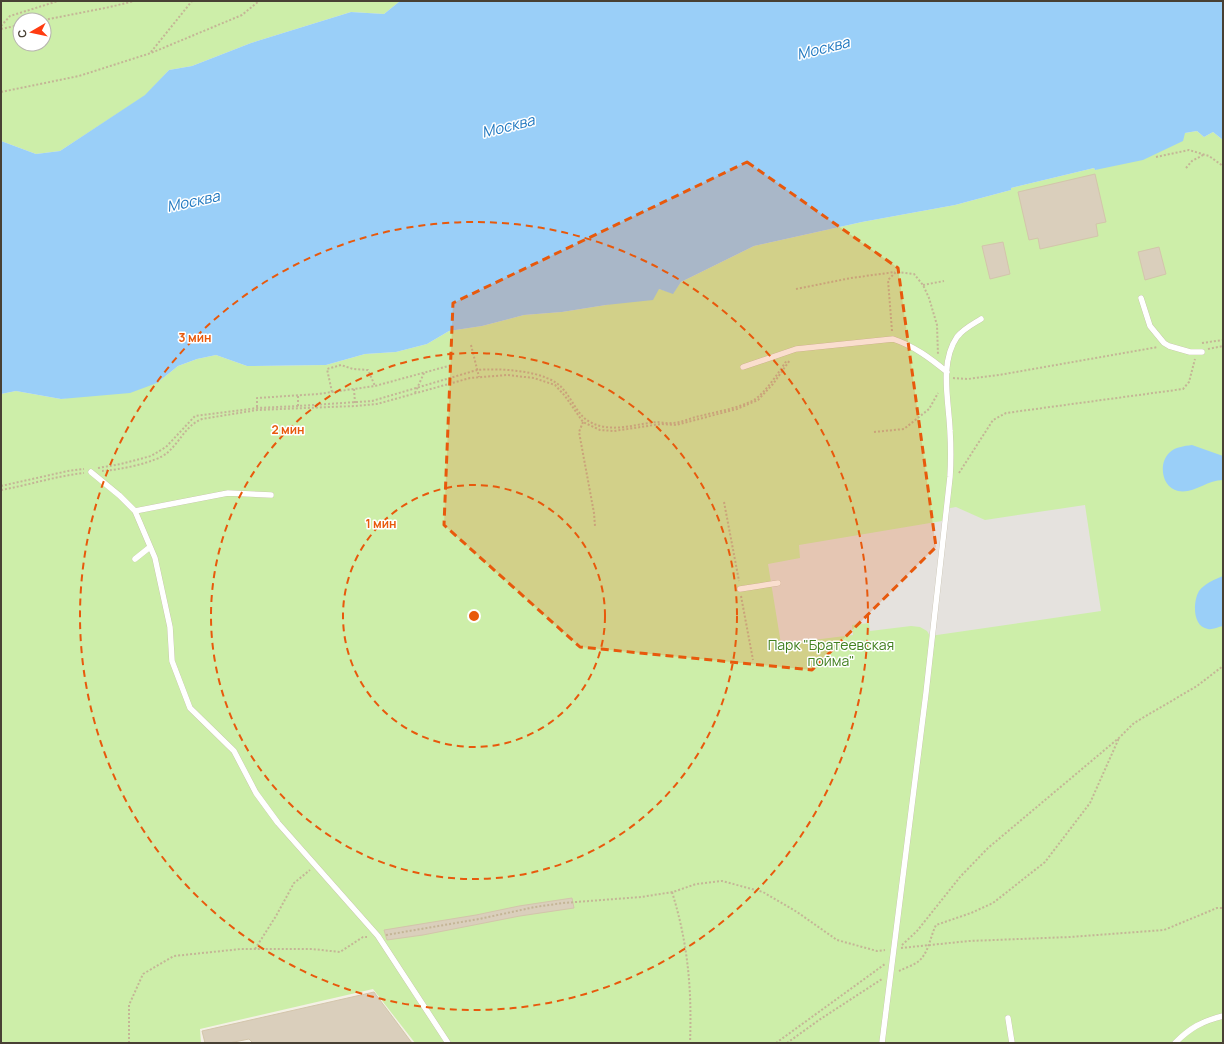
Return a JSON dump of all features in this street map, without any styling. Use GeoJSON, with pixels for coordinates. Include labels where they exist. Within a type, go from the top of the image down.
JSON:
{"type":"FeatureCollection","features":[{"type":"Feature","properties":{"kind":"lane"},"geometry":{"type":"LineString","coordinates":[[1141,298],[1150,326],[1164,344],[1190,352],[1202,352]]}},
{"type":"Feature","properties":{"kind":"lane"},"geometry":{"type":"LineString","coordinates":[[882,1043],[892,974],[926,693],[950,477],[951,450],[947,375],[951,348],[957,336],[967,327],[982,319]]}},
{"type":"Feature","properties":{"kind":"lane"},"geometry":{"type":"LineString","coordinates":[[743,367],[794,350],[893,339],[903,342],[922,353],[938,364],[947,375]]}},
{"type":"Feature","properties":{"kind":"lane"},"geometry":{"type":"LineString","coordinates":[[88,470],[119,495],[135,511],[155,558],[170,627],[172,661],[190,708],[234,751],[256,793],[278,823],[378,936],[448,1043]]}},
{"type":"Feature","properties":{"kind":"lane"},"geometry":{"type":"LineString","coordinates":[[135,511],[228,493],[271,495]]}},
{"type":"Feature","properties":{"kind":"lane"},"geometry":{"type":"LineString","coordinates":[[135,559],[150,547]]}},
{"type":"Feature","properties":{"kind":"lane"},"geometry":{"type":"LineString","coordinates":[[740,588],[778,583]]}},
{"type":"Feature","properties":{"kind":"lane"},"geometry":{"type":"LineString","coordinates":[[1175,1043],[1186,1033],[1207,1020],[1223,1016]]}},
{"type":"Feature","properties":{"kind":"lane"},"geometry":{"type":"LineString","coordinates":[[1008,1018],[1012,1043]]}},
{"type":"Feature","properties":{"kind":"path"},"geometry":{"type":"LineString","coordinates":[[1,27],[10,16],[58,1]]}},
{"type":"Feature","properties":{"kind":"path"},"geometry":{"type":"LineString","coordinates":[[52,18],[134,1]]}},
{"type":"Feature","properties":{"kind":"path"},"geometry":{"type":"LineString","coordinates":[[151,53],[192,1]]}},
{"type":"Feature","properties":{"kind":"path"},"geometry":{"type":"LineString","coordinates":[[1,92],[79,76],[151,53],[242,15],[259,1]]}},
{"type":"Feature","properties":{"kind":"path"},"geometry":{"type":"LineString","coordinates":[[1,27],[12,26]]}},
{"type":"Feature","properties":{"kind":"path"},"geometry":{"type":"LineString","coordinates":[[1156,157],[1189,150],[1210,156],[1223,166]]}},
{"type":"Feature","properties":{"kind":"path"},"geometry":{"type":"LineString","coordinates":[[1186,168],[1192,161],[1204,155]]}},
{"type":"Feature","properties":{"kind":"path"},"geometry":{"type":"LineString","coordinates":[[893,339],[888,280],[896,272]]}},
{"type":"Feature","properties":{"kind":"path"},"geometry":{"type":"LineString","coordinates":[[796,289],[851,278],[896,272],[914,274],[923,285],[929,298],[937,324],[938,364]]}},
{"type":"Feature","properties":{"kind":"path"},"geometry":{"type":"LineString","coordinates":[[923,285],[944,281]]}},
{"type":"Feature","properties":{"kind":"path"},"geometry":{"type":"LineString","coordinates":[[1197,344],[1223,340]]}},
{"type":"Feature","properties":{"kind":"path"},"geometry":{"type":"LineString","coordinates":[[471,345],[479,377]]}},
{"type":"Feature","properties":{"kind":"path"},"geometry":{"type":"LineString","coordinates":[[947,375],[968,378],[999,375],[1169,346]]}},
{"type":"Feature","properties":{"kind":"path"},"geometry":{"type":"LineString","coordinates":[[950,477],[955,478],[958,475],[992,420],[1006,413],[1183,389],[1189,382],[1196,358],[1202,352],[1223,346]]}},
{"type":"Feature","properties":{"kind":"path"},"geometry":{"type":"LineString","coordinates":[[298,408],[355,403],[379,399],[477,370],[495,368],[520,371],[553,381],[562,388],[583,418],[591,423],[614,428],[659,422],[672,423],[734,407],[755,399],[772,381],[794,350]]}},
{"type":"Feature","properties":{"kind":"path"},"geometry":{"type":"LineString","coordinates":[[97,468],[121,464],[151,456],[172,442],[195,416],[257,409],[377,404],[479,377],[520,376],[534,378],[555,385],[566,396],[582,422],[600,430],[614,431],[660,424],[676,425],[737,409],[758,400],[773,384],[791,359]]}},
{"type":"Feature","properties":{"kind":"path"},"geometry":{"type":"LineString","coordinates":[[332,392],[327,369],[341,365],[353,369],[368,370],[375,386]]}},
{"type":"Feature","properties":{"kind":"path"},"geometry":{"type":"LineString","coordinates":[[257,409],[257,398],[298,396],[375,386],[452,365]]}},
{"type":"Feature","properties":{"kind":"path"},"geometry":{"type":"LineString","coordinates":[[415,393],[424,373]]}},
{"type":"Feature","properties":{"kind":"path"},"geometry":{"type":"LineString","coordinates":[[874,432],[904,428],[929,410],[941,388],[942,396]]}},
{"type":"Feature","properties":{"kind":"path"},"geometry":{"type":"LineString","coordinates":[[354,389],[355,406]]}},
{"type":"Feature","properties":{"kind":"path"},"geometry":{"type":"LineString","coordinates":[[298,396],[298,408]]}},
{"type":"Feature","properties":{"kind":"path"},"geometry":{"type":"LineString","coordinates":[[1,486],[68,471],[109,471],[128,467],[166,454],[176,444],[185,431],[202,418],[257,409]]}},
{"type":"Feature","properties":{"kind":"path"},"geometry":{"type":"LineString","coordinates":[[582,422],[579,432],[596,526]]}},
{"type":"Feature","properties":{"kind":"path"},"geometry":{"type":"LineString","coordinates":[[1,490],[20,487],[88,470]]}},
{"type":"Feature","properties":{"kind":"path"},"geometry":{"type":"LineString","coordinates":[[776,1043],[885,964],[894,949],[905,943],[917,932],[960,877],[988,848],[1120,737],[1134,723],[1197,686],[1223,666]]}},
{"type":"Feature","properties":{"kind":"path"},"geometry":{"type":"LineString","coordinates":[[787,1043],[877,981],[918,962],[925,953],[936,925],[971,914],[993,903],[1045,862],[1090,803],[1120,737]]}},
{"type":"Feature","properties":{"kind":"path"},"geometry":{"type":"LineString","coordinates":[[255,949],[270,927],[294,883],[316,866]]}},
{"type":"Feature","properties":{"kind":"path"},"geometry":{"type":"LineString","coordinates":[[129,1043],[129,1005],[143,974],[174,956],[241,949],[312,948],[340,952],[363,937],[378,936],[563,903],[641,897],[672,892],[696,884],[722,881],[763,892],[797,912],[837,940],[877,951],[928,944],[969,941],[1070,937],[1164,930],[1217,908],[1223,908]]}},
{"type":"Feature","properties":{"kind":"path"},"geometry":{"type":"LineString","coordinates":[[672,892],[688,958],[691,1011],[690,1043]]}},
{"type":"Feature","properties":{"kind":"highlighted area"},"geometry":{"type":"Polygon","coordinates":[[[747,162],[898,268],[936,547],[812,670],[580,647],[444,525],[453,303],[747,162]]]}},
{"type":"Feature","properties":{"kind":"green space"},"geometry":{"type":"Polygon","coordinates":[[[1,1],[400,1],[384,14],[351,12],[251,43],[192,66],[169,70],[146,95],[60,151],[36,154],[1,141],[1,1]]]}},
{"type":"Feature","properties":{"kind":"green space","name":"Парк \"Братеевская пойма\""},"geometry":{"type":"Polygon","coordinates":[[[1197,131],[1204,137],[1213,132],[1223,140],[1223,1043],[415,1043],[373,989],[200,1029],[201,1043],[1,1043],[1,394],[16,391],[61,399],[157,383],[178,366],[197,359],[216,355],[247,366],[326,365],[365,354],[396,352],[427,344],[449,331],[482,326],[524,315],[562,312],[606,305],[659,289],[673,293],[681,282],[754,246],[862,222],[955,205],[1011,190],[1011,188],[1094,168],[1095,170],[1185,133],[1197,131]]]}},
{"type":"Feature","properties":{"kind":"shaded area"},"geometry":{"type":"Polygon","coordinates":[[[1085,505],[1101,611],[930,636],[927,631],[920,627],[911,626],[870,631],[869,623],[852,625],[853,635],[781,644],[768,564],[800,558],[799,545],[942,521],[945,509],[956,507],[985,520],[1085,505]]]}},
{"type":"Feature","properties":{"kind":"water","name":"Москва"},"geometry":{"type":"Polygon","coordinates":[[[400,1],[1223,1],[1223,140],[1213,132],[1204,137],[1197,131],[1185,133],[1183,141],[1143,160],[1095,170],[1094,168],[1011,188],[1011,190],[955,205],[862,222],[754,246],[681,282],[673,294],[659,289],[653,300],[562,312],[524,315],[482,326],[449,331],[427,344],[396,352],[365,354],[326,365],[247,366],[216,355],[197,359],[178,366],[157,383],[130,393],[61,399],[16,391],[1,394],[1,141],[36,154],[60,151],[145,95],[169,70],[192,66],[251,43],[351,12],[384,14],[400,1]]]}},
{"type":"Feature","properties":{"kind":"water"},"geometry":{"type":"Polygon","coordinates":[[[1192,445],[1223,456],[1223,480],[1211,482],[1190,491],[1178,491],[1173,489],[1165,481],[1163,475],[1164,463],[1169,453],[1174,449],[1192,445]]]}},
{"type":"Feature","properties":{"kind":"water"},"geometry":{"type":"Polygon","coordinates":[[[1223,576],[1223,626],[1208,629],[1199,624],[1195,613],[1197,595],[1204,586],[1223,576]]]}},
{"type":"Feature","properties":{"kind":"building"},"geometry":{"type":"Polygon","coordinates":[[[1095,174],[1106,222],[1096,224],[1098,236],[1040,249],[1038,238],[1029,240],[1018,192],[1095,174]]]}},
{"type":"Feature","properties":{"kind":"building"},"geometry":{"type":"Polygon","coordinates":[[[1003,242],[1010,274],[990,279],[982,246],[1003,242]]]}},
{"type":"Feature","properties":{"kind":"building"},"geometry":{"type":"Polygon","coordinates":[[[1159,247],[1166,274],[1145,280],[1138,252],[1159,247]]]}},
{"type":"Feature","properties":{"kind":"building"},"geometry":{"type":"Polygon","coordinates":[[[572,898],[574,908],[520,916],[423,935],[387,940],[384,930],[476,915],[519,906],[572,898]]]}},
{"type":"Feature","properties":{"kind":"building"},"geometry":{"type":"Polygon","coordinates":[[[374,992],[412,1043],[253,1043],[249,1039],[229,1043],[205,1043],[202,1031],[374,992]]]}}]}
